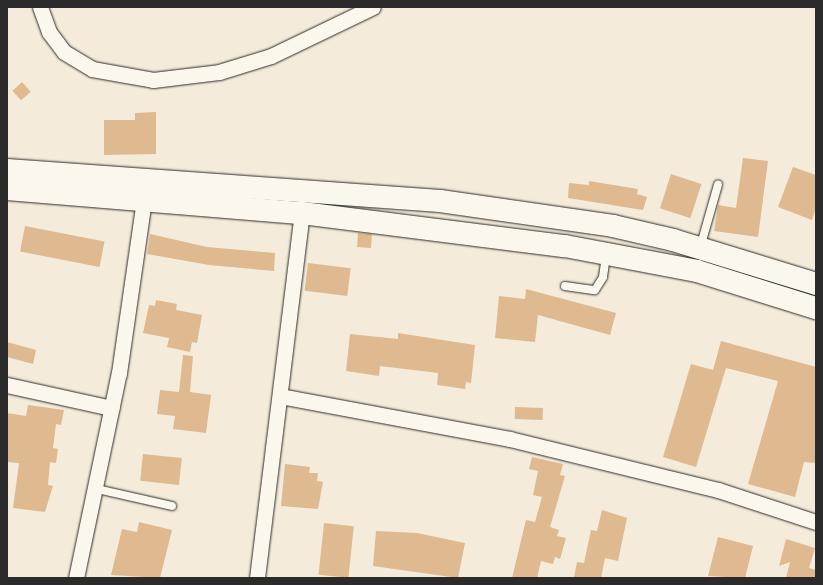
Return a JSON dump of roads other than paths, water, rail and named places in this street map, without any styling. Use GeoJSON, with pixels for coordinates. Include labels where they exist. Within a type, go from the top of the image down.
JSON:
{"type":"FeatureCollection","features":[{"type":"Feature","properties":{"kind":"street"},"geometry":{"type":"LineString","coordinates":[[40,7],[49,32],[64,52],[92,69],[153,80],[219,72],[271,56],[373,7]]}},
{"type":"Feature","properties":{"kind":"street"},"geometry":{"type":"LineString","coordinates":[[7,170],[440,201],[613,226],[700,249],[816,284]]}},
{"type":"Feature","properties":{"kind":"street"},"geometry":{"type":"LineString","coordinates":[[7,190],[302,214],[607,253],[697,272],[816,308]]}},
{"type":"Feature","properties":{"kind":"street"},"geometry":{"type":"LineString","coordinates":[[76,578],[97,489],[112,408],[144,200]]}},
{"type":"Feature","properties":{"kind":"street"},"geometry":{"type":"LineString","coordinates":[[257,578],[280,396],[290,292],[302,214]]}},
{"type":"Feature","properties":{"kind":"street"},"geometry":{"type":"LineString","coordinates":[[7,385],[112,408]]}},
{"type":"Feature","properties":{"kind":"street"},"geometry":{"type":"LineString","coordinates":[[280,396],[510,439],[718,490],[816,521]]}},
{"type":"Feature","properties":{"kind":"lane"},"geometry":{"type":"LineString","coordinates":[[700,249],[718,185]]}},
{"type":"Feature","properties":{"kind":"lane"},"geometry":{"type":"LineString","coordinates":[[565,286],[591,290],[599,287],[607,253]]}},
{"type":"Feature","properties":{"kind":"lane"},"geometry":{"type":"LineString","coordinates":[[97,489],[172,506]]}}]}
